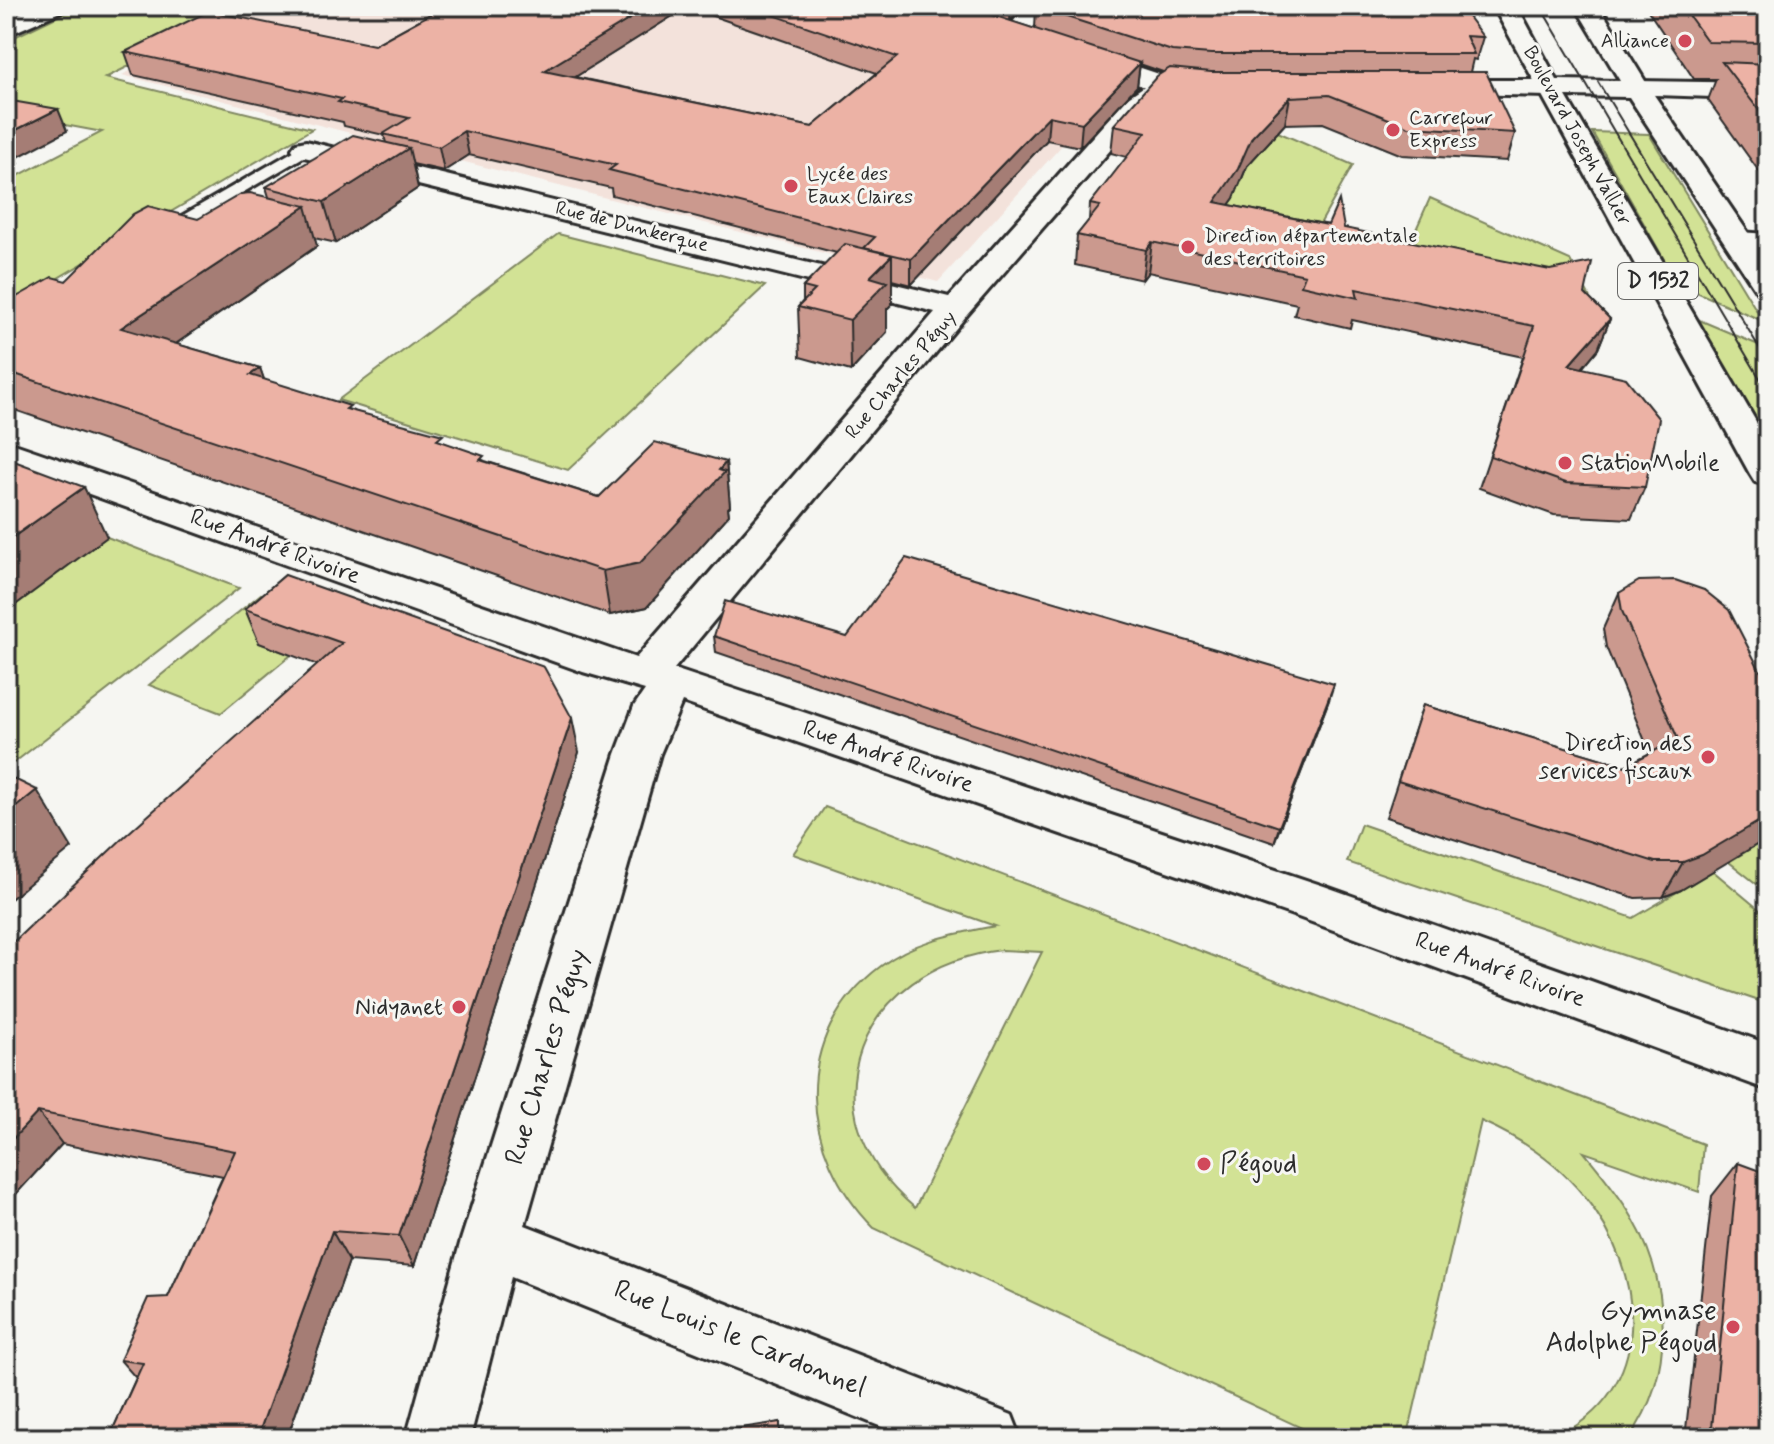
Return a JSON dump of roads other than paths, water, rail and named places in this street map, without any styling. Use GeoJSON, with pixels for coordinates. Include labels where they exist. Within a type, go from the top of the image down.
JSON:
{"type":"FeatureCollection","features":[{"type":"Feature","properties":{"kind":"street"},"geometry":{"type":"LineString","coordinates":[[6,29],[54,6]]}},
{"type":"Feature","properties":{"kind":"street"},"geometry":{"type":"LineString","coordinates":[[1016,32],[1040,6]]}},
{"type":"Feature","properties":{"kind":"street","name":"Boulevard Joseph Vallier"},"geometry":{"type":"LineString","coordinates":[[1505,6],[1768,474]]}},
{"type":"Feature","properties":{"kind":"street"},"geometry":{"type":"LineString","coordinates":[[1587,6],[1637,89],[1753,242],[1768,285]]}},
{"type":"Feature","properties":{"kind":"street"},"geometry":{"type":"LineString","coordinates":[[990,24],[1041,41]]}},
{"type":"Feature","properties":{"kind":"street"},"geometry":{"type":"LineString","coordinates":[[1066,50],[1165,84],[1236,88]]}},
{"type":"Feature","properties":{"kind":"street","name":"Rue Charles Péguy"},"geometry":{"type":"LineString","coordinates":[[438,1438],[491,1240],[638,754],[656,706],[659,679],[956,308],[1143,96],[1165,84]]}},
{"type":"Feature","properties":{"kind":"street"},"geometry":{"type":"LineString","coordinates":[[1414,88],[1768,91]]}},
{"type":"Feature","properties":{"kind":"street","name":"Rue de Dunkerque"},"geometry":{"type":"LineString","coordinates":[[306,149],[956,308]]}},
{"type":"Feature","properties":{"kind":"street","name":"Rue André Rivoire"},"geometry":{"type":"LineString","coordinates":[[6,452],[598,662],[659,679],[1307,900],[1768,1067]]}},
{"type":"Feature","properties":{"kind":"street","name":"Rue Louis le Cardonnel"},"geometry":{"type":"LineString","coordinates":[[491,1240],[989,1438]]}},
{"type":"Feature","properties":{"kind":"lane"},"geometry":{"type":"LineString","coordinates":[[144,243],[306,149]]}},
{"type":"Feature","properties":{"kind":"tram line"},"geometry":{"type":"LineString","coordinates":[[1540,6],[1768,392]]}},
{"type":"Feature","properties":{"kind":"tram line"},"geometry":{"type":"LineString","coordinates":[[1598,82],[1768,362]]}},
{"type":"Feature","properties":{"kind":"place","name":"Alliance"},"geometry":{"type":"Point","coordinates":[1685,41]}},
{"type":"Feature","properties":{"kind":"place","name":"Carrefour Express"},"geometry":{"type":"Point","coordinates":[1393,130]}},
{"type":"Feature","properties":{"kind":"place","name":"Lycée des Eaux Claires"},"geometry":{"type":"Point","coordinates":[791,186]}},
{"type":"Feature","properties":{"kind":"place","name":"Direction départementale des territoires"},"geometry":{"type":"Point","coordinates":[1188,247]}},
{"type":"Feature","properties":{"kind":"place","name":"StationMobile"},"geometry":{"type":"Point","coordinates":[1565,463]}},
{"type":"Feature","properties":{"kind":"place","name":"Direction des services fiscaux"},"geometry":{"type":"Point","coordinates":[1708,757]}},
{"type":"Feature","properties":{"kind":"place","name":"Nidyanet"},"geometry":{"type":"Point","coordinates":[459,1007]}},
{"type":"Feature","properties":{"kind":"place","name":"Pégoud"},"geometry":{"type":"Point","coordinates":[1204,1164]}},
{"type":"Feature","properties":{"kind":"place","name":"Gymnase Adolphe Pégoud"},"geometry":{"type":"Point","coordinates":[1733,1327]}}]}
